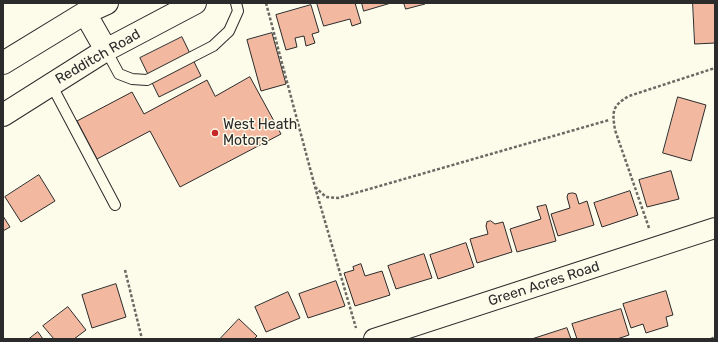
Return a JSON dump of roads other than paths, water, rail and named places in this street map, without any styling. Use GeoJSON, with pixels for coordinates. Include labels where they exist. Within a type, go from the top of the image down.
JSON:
{"type":"FeatureCollection","features":[{"type":"Feature","properties":{"kind":"highway"},"geometry":{"type":"LineString","coordinates":[[3,63],[85,14],[107,3]]}},
{"type":"Feature","properties":{"kind":"highway","name":"Redditch Road"},"geometry":{"type":"LineString","coordinates":[[3,115],[106,50],[195,3]]}},
{"type":"Feature","properties":{"kind":"highway"},"geometry":{"type":"LineString","coordinates":[[85,14],[106,50]]}},
{"type":"Feature","properties":{"kind":"street","name":"Green Acres Road"},"geometry":{"type":"LineString","coordinates":[[365,336],[715,228]]}},
{"type":"Feature","properties":{"kind":"lane"},"geometry":{"type":"LineString","coordinates":[[106,50],[119,74],[132,79],[147,80],[213,46],[230,31],[238,10],[236,3]]}},
{"type":"Feature","properties":{"kind":"lane"},"geometry":{"type":"LineString","coordinates":[[51,84],[115,205]]}},
{"type":"Feature","properties":{"kind":"place","name":"West Heath Motors"},"geometry":{"type":"Point","coordinates":[215,133]}}]}
